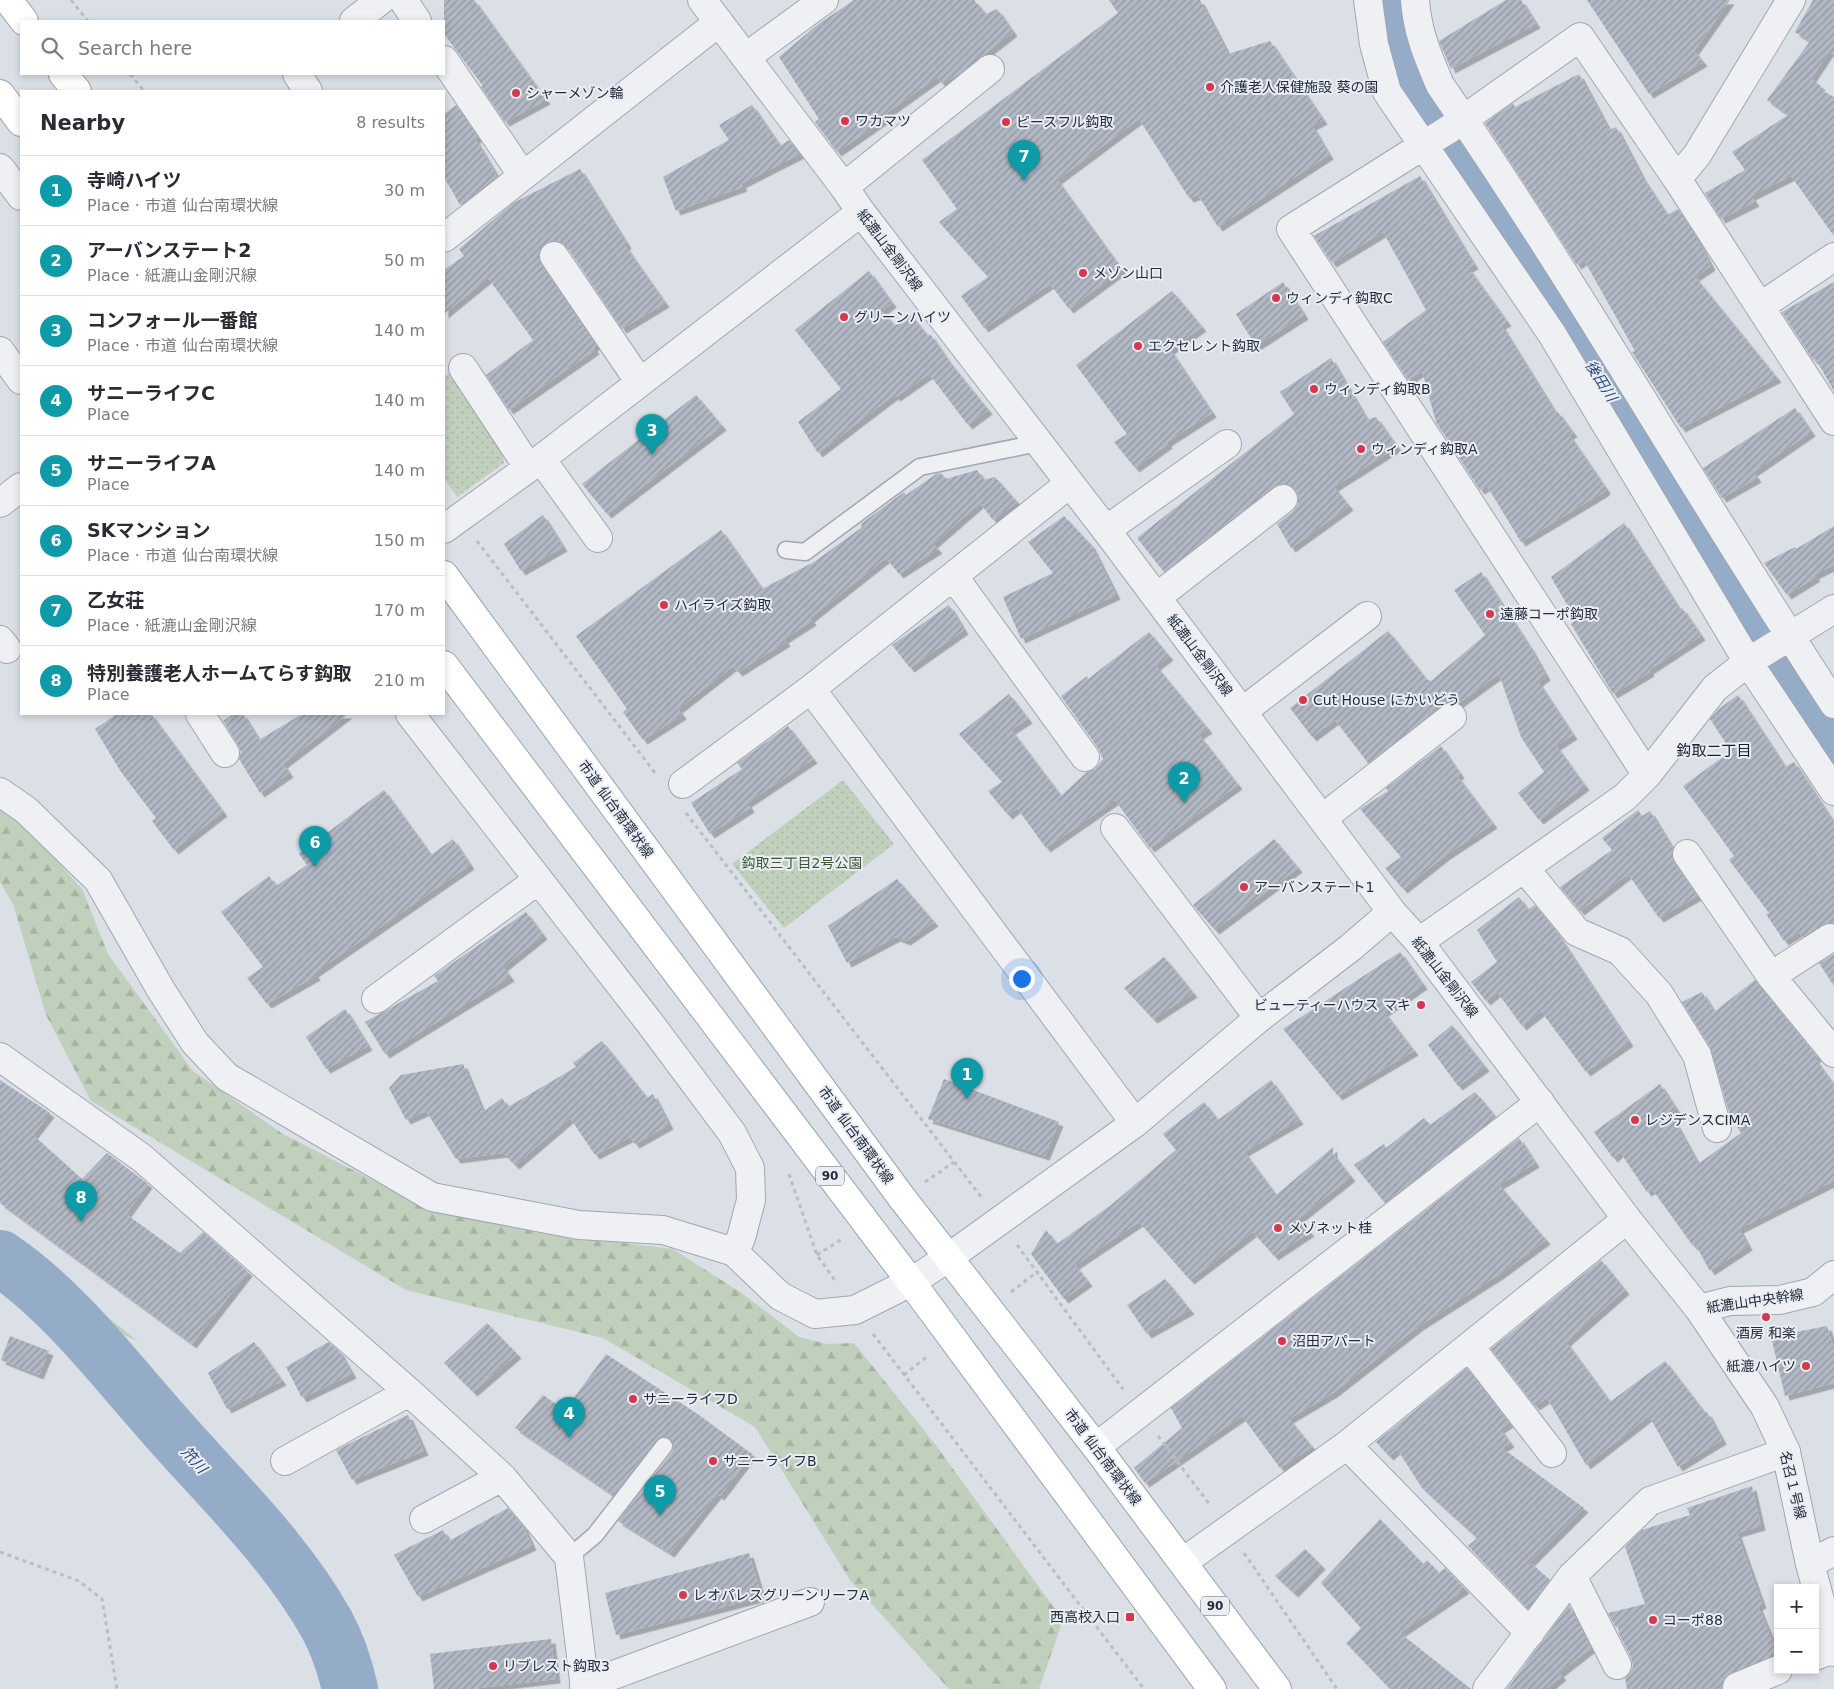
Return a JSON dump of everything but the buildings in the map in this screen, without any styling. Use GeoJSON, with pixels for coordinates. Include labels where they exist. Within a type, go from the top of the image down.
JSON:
{"type":"FeatureCollection","features":[{"type":"Feature","properties":{"kind":"main road"},"geometry":{"type":"LineString","coordinates":[[8,0],[23,20]]}},
{"type":"Feature","properties":{"kind":"main road"},"geometry":{"type":"LineString","coordinates":[[64,75],[76,90]]}},
{"type":"Feature","properties":{"kind":"main road"},"geometry":{"type":"LineString","coordinates":[[0,94],[20,121]]}},
{"type":"Feature","properties":{"kind":"main road","name":"市道 仙台南環状線"},"geometry":{"type":"LineString","coordinates":[[445,576],[902,1198],[1096,1447],[1277,1689]]}},
{"type":"Feature","properties":{"kind":"main road","name":"90"},"geometry":{"type":"LineString","coordinates":[[445,666],[911,1282],[1212,1689]]}},
{"type":"Feature","properties":{"kind":"street"},"geometry":{"type":"LineString","coordinates":[[355,20],[381,0]]}},
{"type":"Feature","properties":{"kind":"street"},"geometry":{"type":"LineString","coordinates":[[402,0],[416,20]]}},
{"type":"Feature","properties":{"kind":"street","name":"紙漉山金剛沢線"},"geometry":{"type":"LineString","coordinates":[[702,0],[1068,484],[1157,597],[1392,912],[1418,942],[1627,1219],[1699,1309]]}},
{"type":"Feature","properties":{"kind":"street"},"geometry":{"type":"LineString","coordinates":[[746,57],[824,0]]}},
{"type":"Feature","properties":{"kind":"street"},"geometry":{"type":"LineString","coordinates":[[1368,0],[1374,44],[1387,92],[1408,124],[1444,132],[1645,403],[1767,649],[1834,791]]}},
{"type":"Feature","properties":{"kind":"street"},"geometry":{"type":"LineString","coordinates":[[1415,0],[1416,19],[1425,49],[1440,86],[1444,132],[1552,334],[1767,649],[1834,704]]}},
{"type":"Feature","properties":{"kind":"street"},"geometry":{"type":"LineString","coordinates":[[1676,179],[1697,155],[1791,0]]}},
{"type":"Feature","properties":{"kind":"street"},"geometry":{"type":"LineString","coordinates":[[445,237],[719,22]]}},
{"type":"Feature","properties":{"kind":"street"},"geometry":{"type":"LineString","coordinates":[[1647,775],[1291,229],[1444,132],[1580,37],[1761,306],[1834,420]]}},
{"type":"Feature","properties":{"kind":"street"},"geometry":{"type":"LineString","coordinates":[[445,61],[523,176]]}},
{"type":"Feature","properties":{"kind":"street"},"geometry":{"type":"LineString","coordinates":[[844,187],[990,69]]}},
{"type":"Feature","properties":{"kind":"street"},"geometry":{"type":"LineString","coordinates":[[298,75],[307,90]]}},
{"type":"Feature","properties":{"kind":"street"},"geometry":{"type":"LineString","coordinates":[[0,168],[20,195]]}},
{"type":"Feature","properties":{"kind":"street"},"geometry":{"type":"LineString","coordinates":[[451,523],[534,463],[861,212]]}},
{"type":"Feature","properties":{"kind":"street"},"geometry":{"type":"LineString","coordinates":[[554,256],[639,381]]}},
{"type":"Feature","properties":{"kind":"street"},"geometry":{"type":"LineString","coordinates":[[1761,306],[1834,257]]}},
{"type":"Feature","properties":{"kind":"street"},"geometry":{"type":"LineString","coordinates":[[0,351],[20,379]]}},
{"type":"Feature","properties":{"kind":"street"},"geometry":{"type":"LineString","coordinates":[[463,368],[534,463],[598,538]]}},
{"type":"Feature","properties":{"kind":"street"},"geometry":{"type":"LineString","coordinates":[[1106,530],[1227,444]]}},
{"type":"Feature","properties":{"kind":"street"},"geometry":{"type":"LineString","coordinates":[[675,790],[811,689],[954,577],[1068,484]]}},
{"type":"Feature","properties":{"kind":"street"},"geometry":{"type":"LineString","coordinates":[[0,503],[20,488]]}},
{"type":"Feature","properties":{"kind":"street"},"geometry":{"type":"LineString","coordinates":[[1157,597],[1284,498]]}},
{"type":"Feature","properties":{"kind":"street"},"geometry":{"type":"LineString","coordinates":[[954,577],[1084,756]]}},
{"type":"Feature","properties":{"kind":"street"},"geometry":{"type":"LineString","coordinates":[[1418,942],[1525,869],[1625,797],[1647,775],[1715,688],[1767,649],[1834,610]]}},
{"type":"Feature","properties":{"kind":"street"},"geometry":{"type":"LineString","coordinates":[[1243,711],[1367,616]]}},
{"type":"Feature","properties":{"kind":"street"},"geometry":{"type":"LineString","coordinates":[[811,689],[1135,1123]]}},
{"type":"Feature","properties":{"kind":"street"},"geometry":{"type":"LineString","coordinates":[[203,715],[224,753]]}},
{"type":"Feature","properties":{"kind":"street"},"geometry":{"type":"LineString","coordinates":[[411,715],[732,1133],[750,1168],[751,1200],[741,1238],[734,1252]]}},
{"type":"Feature","properties":{"kind":"street"},"geometry":{"type":"LineString","coordinates":[[1323,818],[1452,717]]}},
{"type":"Feature","properties":{"kind":"street"},"geometry":{"type":"LineString","coordinates":[[0,792],[26,810],[98,880],[161,990],[195,1043],[227,1077],[432,1196],[579,1225],[663,1230],[734,1252],[780,1296],[815,1314],[855,1310],[911,1282],[948,1258],[1135,1123],[1259,1018],[1392,912]]}},
{"type":"Feature","properties":{"kind":"street"},"geometry":{"type":"LineString","coordinates":[[1115,828],[1259,1018]]}},
{"type":"Feature","properties":{"kind":"street"},"geometry":{"type":"LineString","coordinates":[[1687,854],[1771,976],[1834,1053]]}},
{"type":"Feature","properties":{"kind":"street"},"geometry":{"type":"LineString","coordinates":[[1525,869],[1577,932],[1620,951],[1659,994],[1697,1055],[1717,1128]]}},
{"type":"Feature","properties":{"kind":"street"},"geometry":{"type":"LineString","coordinates":[[376,999],[538,880]]}},
{"type":"Feature","properties":{"kind":"street"},"geometry":{"type":"LineString","coordinates":[[1771,976],[1830,938]]}},
{"type":"Feature","properties":{"kind":"street"},"geometry":{"type":"LineString","coordinates":[[0,1057],[142,1158],[409,1392],[502,1478],[568,1557],[584,1687],[810,1602]]}},
{"type":"Feature","properties":{"kind":"street"},"geometry":{"type":"LineString","coordinates":[[1096,1447],[1540,1102]]}},
{"type":"Feature","properties":{"kind":"street"},"geometry":{"type":"LineString","coordinates":[[1183,1562],[1347,1445],[1627,1219]]}},
{"type":"Feature","properties":{"kind":"street","name":"紙漉山中央幹線"},"geometry":{"type":"LineString","coordinates":[[1699,1309],[1730,1302],[1780,1300],[1812,1292],[1834,1275]]}},
{"type":"Feature","properties":{"kind":"street","name":"名召１号線"},"geometry":{"type":"LineString","coordinates":[[1699,1309],[1765,1407],[1786,1452],[1827,1652]]}},
{"type":"Feature","properties":{"kind":"street"},"geometry":{"type":"LineString","coordinates":[[1470,1347],[1552,1452]]}},
{"type":"Feature","properties":{"kind":"street"},"geometry":{"type":"LineString","coordinates":[[285,1461],[409,1392]]}},
{"type":"Feature","properties":{"kind":"street"},"geometry":{"type":"LineString","coordinates":[[1347,1445],[1530,1634]]}},
{"type":"Feature","properties":{"kind":"street"},"geometry":{"type":"LineString","coordinates":[[1487,1689],[1572,1576],[1650,1501],[1786,1452]]}},
{"type":"Feature","properties":{"kind":"street"},"geometry":{"type":"LineString","coordinates":[[424,1519],[502,1478]]}},
{"type":"Feature","properties":{"kind":"street"},"geometry":{"type":"LineString","coordinates":[[1810,1564],[1834,1551]]}},
{"type":"Feature","properties":{"kind":"street"},"geometry":{"type":"LineString","coordinates":[[1572,1576],[1617,1665]]}},
{"type":"Feature","properties":{"kind":"street"},"geometry":{"type":"LineString","coordinates":[[1737,1687],[1774,1672]]}},
{"type":"Feature","properties":{"kind":"lane"},"geometry":{"type":"LineString","coordinates":[[786,550],[805,552],[920,467],[1038,443]]}},
{"type":"Feature","properties":{"kind":"lane"},"geometry":{"type":"LineString","coordinates":[[568,1557],[595,1535],[664,1446]]}},
{"type":"Feature","properties":{"kind":"path"},"geometry":{"type":"LineString","coordinates":[[72,0],[87,20]]}},
{"type":"Feature","properties":{"kind":"path"},"geometry":{"type":"LineString","coordinates":[[131,75],[143,90]]}},
{"type":"Feature","properties":{"kind":"path"},"geometry":{"type":"LineString","coordinates":[[451,523],[675,790],[999,1220],[1228,1530],[1337,1689]]}},
{"type":"Feature","properties":{"kind":"path"},"geometry":{"type":"LineString","coordinates":[[785,1168],[790,1176],[817,1255],[855,1310],[1144,1689]]}},
{"type":"Feature","properties":{"kind":"path"},"geometry":{"type":"LineString","coordinates":[[0,1552],[79,1581],[102,1599],[117,1689]]}},
{"type":"Feature","properties":{"kind":"green space"},"geometry":{"type":"Polygon","coordinates":[[[450,372],[500,439],[504,463],[457,497],[445,479],[445,377],[450,372]]]}},
{"type":"Feature","properties":{"kind":"green space","name":"鈎取三丁目2号公園"},"geometry":{"type":"Polygon","coordinates":[[[843,780],[894,844],[784,928],[732,864],[843,780]]]}},
{"type":"Feature","properties":{"kind":"green space"},"geometry":{"type":"Polygon","coordinates":[[[0,802],[43,845],[82,889],[108,954],[193,1071],[283,1134],[423,1206],[592,1239],[673,1249],[743,1294],[799,1337],[827,1344],[854,1343],[935,1444],[1063,1620],[1039,1689],[949,1689],[850,1580],[755,1427],[603,1338],[406,1290],[91,1101],[46,1015],[13,904],[0,882],[0,802]]]}},
{"type":"Feature","properties":{"kind":"green space"},"geometry":{"type":"Polygon","coordinates":[[[0,1233],[138,1341],[0,1284],[0,1233]]]}},
{"type":"Feature","properties":{"kind":"waterway","name":"後田川"},"geometry":{"type":"LineString","coordinates":[[1397,0],[1405,44],[1412,65],[1429,105],[1462,164],[1834,750]]}},
{"type":"Feature","properties":{"kind":"waterway","name":"笊川"},"geometry":{"type":"LineString","coordinates":[[0,1258],[24,1276],[68,1316],[273,1547],[311,1598],[327,1625],[341,1656],[350,1689]]}},
{"type":"Feature","properties":{"kind":"place","name":"介護老人保健施設 葵の園"},"geometry":{"type":"Point","coordinates":[1210,87]}},
{"type":"Feature","properties":{"kind":"place","name":"シャーメゾン輪"},"geometry":{"type":"Point","coordinates":[516,93]}},
{"type":"Feature","properties":{"kind":"place","name":"ワカマツ"},"geometry":{"type":"Point","coordinates":[845,121]}},
{"type":"Feature","properties":{"kind":"place","name":"ピースフル鈎取"},"geometry":{"type":"Point","coordinates":[1006,122]}},
{"type":"Feature","properties":{"kind":"place","name":"乙女荘"},"geometry":{"type":"Point","coordinates":[1024,181]}},
{"type":"Feature","properties":{"kind":"place","name":"メゾン山口"},"geometry":{"type":"Point","coordinates":[1083,273]}},
{"type":"Feature","properties":{"kind":"place","name":"ウィンディ鈎取C"},"geometry":{"type":"Point","coordinates":[1276,298]}},
{"type":"Feature","properties":{"kind":"place","name":"グリーンハイツ"},"geometry":{"type":"Point","coordinates":[844,317]}},
{"type":"Feature","properties":{"kind":"place","name":"エクセレント鈎取"},"geometry":{"type":"Point","coordinates":[1138,346]}},
{"type":"Feature","properties":{"kind":"place","name":"ウィンディ鈎取B"},"geometry":{"type":"Point","coordinates":[1314,389]}},
{"type":"Feature","properties":{"kind":"place","name":"ウィンディ鈎取A"},"geometry":{"type":"Point","coordinates":[1361,449]}},
{"type":"Feature","properties":{"kind":"place","name":"コンフォール一番館"},"geometry":{"type":"Point","coordinates":[652,455]}},
{"type":"Feature","properties":{"kind":"place","name":"ハイライズ鈎取"},"geometry":{"type":"Point","coordinates":[664,605]}},
{"type":"Feature","properties":{"kind":"place","name":"遠藤コーポ鈎取"},"geometry":{"type":"Point","coordinates":[1490,614]}},
{"type":"Feature","properties":{"kind":"place","name":"Cut House にかいどう"},"geometry":{"type":"Point","coordinates":[1303,700]}},
{"type":"Feature","properties":{"kind":"place","name":"アーバンステート2"},"geometry":{"type":"Point","coordinates":[1184,803]}},
{"type":"Feature","properties":{"kind":"place","name":"SKマンション"},"geometry":{"type":"Point","coordinates":[315,867]}},
{"type":"Feature","properties":{"kind":"place","name":"アーバンステート1"},"geometry":{"type":"Point","coordinates":[1244,887]}},
{"type":"Feature","properties":{"kind":"place","name":"ビューティーハウス マキ"},"geometry":{"type":"Point","coordinates":[1421,1005]}},
{"type":"Feature","properties":{"kind":"place","name":"寺崎ハイツ"},"geometry":{"type":"Point","coordinates":[967,1099]}},
{"type":"Feature","properties":{"kind":"place","name":"レジデンスCIMA"},"geometry":{"type":"Point","coordinates":[1635,1120]}},
{"type":"Feature","properties":{"kind":"place","name":"特別養護老人ホームてらす鈎取"},"geometry":{"type":"Point","coordinates":[81,1222]}},
{"type":"Feature","properties":{"kind":"place","name":"メゾネット桂"},"geometry":{"type":"Point","coordinates":[1278,1228]}},
{"type":"Feature","properties":{"kind":"place","name":"酒房 和楽"},"geometry":{"type":"Point","coordinates":[1766,1317]}},
{"type":"Feature","properties":{"kind":"place","name":"沼田アパート"},"geometry":{"type":"Point","coordinates":[1282,1341]}},
{"type":"Feature","properties":{"kind":"place","name":"紙漉ハイツ"},"geometry":{"type":"Point","coordinates":[1806,1366]}},
{"type":"Feature","properties":{"kind":"place","name":"サニーライフD"},"geometry":{"type":"Point","coordinates":[633,1399]}},
{"type":"Feature","properties":{"kind":"place","name":"サニーライフC"},"geometry":{"type":"Point","coordinates":[569,1438]}},
{"type":"Feature","properties":{"kind":"place","name":"サニーライフB"},"geometry":{"type":"Point","coordinates":[713,1461]}},
{"type":"Feature","properties":{"kind":"place","name":"サニーライフA"},"geometry":{"type":"Point","coordinates":[660,1516]}},
{"type":"Feature","properties":{"kind":"place","name":"レオパレスグリーンリーフA"},"geometry":{"type":"Point","coordinates":[683,1595]}},
{"type":"Feature","properties":{"kind":"place","name":"西高校入口"},"geometry":{"type":"Point","coordinates":[1130,1617]}},
{"type":"Feature","properties":{"kind":"place","name":"コーポ88"},"geometry":{"type":"Point","coordinates":[1653,1620]}},
{"type":"Feature","properties":{"kind":"place","name":"リブレスト鈎取3"},"geometry":{"type":"Point","coordinates":[493,1666]}},
{"type":"Feature","properties":{"kind":"district","name":"鈎取二丁目"},"geometry":{"type":"Point","coordinates":[1714,751]}}]}
